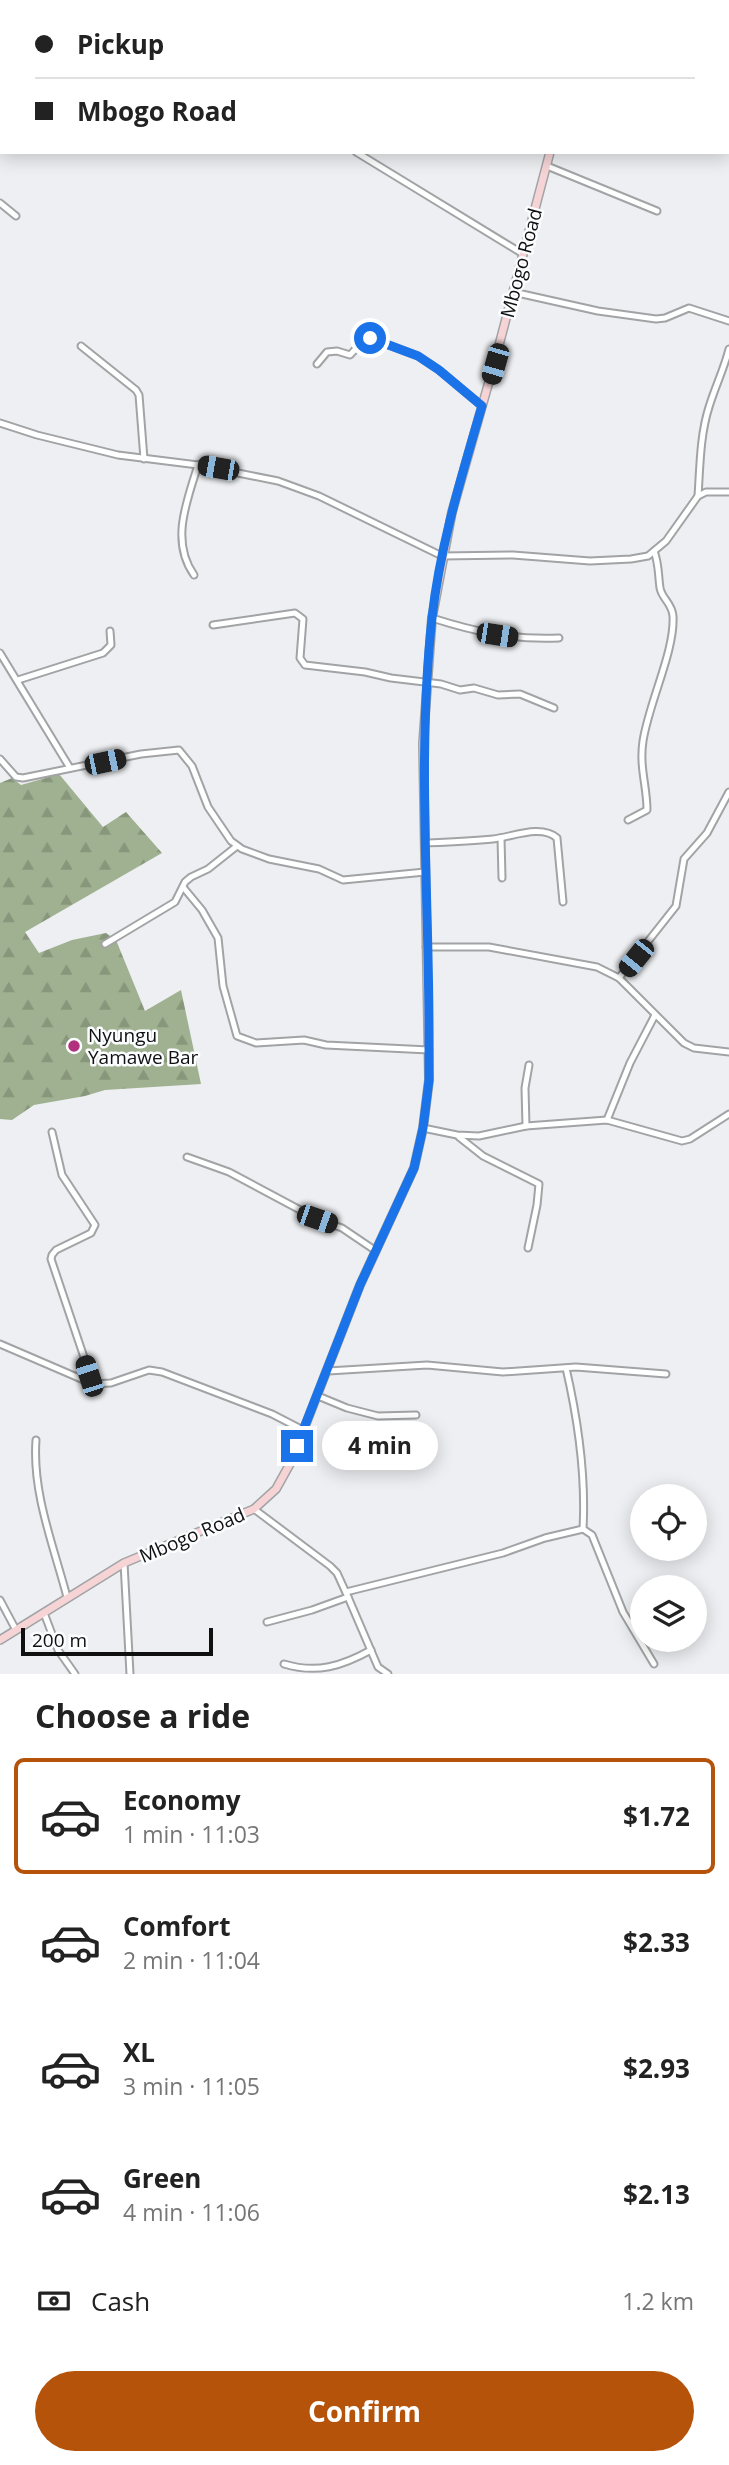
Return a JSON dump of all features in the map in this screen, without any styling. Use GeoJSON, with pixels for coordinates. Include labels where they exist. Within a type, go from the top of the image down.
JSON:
{"type":"FeatureCollection","features":[{"type":"Feature","properties":{"kind":"main road","name":"Mbogo Road"},"geometry":{"type":"LineString","coordinates":[[0,1640],[124,1563],[254,1509],[276,1489],[291,1462],[360,1285],[414,1168],[423,1128],[429,1080],[423,743],[432,618],[452,512],[550,154]]}},
{"type":"Feature","properties":{"kind":"street"},"geometry":{"type":"LineString","coordinates":[[359,154],[523,254]]}},
{"type":"Feature","properties":{"kind":"street"},"geometry":{"type":"LineString","coordinates":[[547,166],[657,211]]}},
{"type":"Feature","properties":{"kind":"street"},"geometry":{"type":"LineString","coordinates":[[0,203],[16,216]]}},
{"type":"Feature","properties":{"kind":"street"},"geometry":{"type":"LineString","coordinates":[[513,292],[629,316],[665,318],[689,309],[729,321]]}},
{"type":"Feature","properties":{"kind":"street"},"geometry":{"type":"LineString","coordinates":[[317,364],[327,352],[337,351],[350,355],[364,340],[370,338],[418,356],[482,406]]}},
{"type":"Feature","properties":{"kind":"street"},"geometry":{"type":"LineString","coordinates":[[81,346],[139,395],[144,459]]}},
{"type":"Feature","properties":{"kind":"street"},"geometry":{"type":"LineString","coordinates":[[698,496],[708,409],[721,379],[729,349]]}},
{"type":"Feature","properties":{"kind":"street"},"geometry":{"type":"LineString","coordinates":[[0,423],[37,435],[144,459],[257,475],[297,486],[442,556],[513,555],[590,561],[648,556],[666,541],[698,496],[706,492],[729,492]]}},
{"type":"Feature","properties":{"kind":"street"},"geometry":{"type":"LineString","coordinates":[[194,575],[185,562],[181,522],[198,465]]}},
{"type":"Feature","properties":{"kind":"street"},"geometry":{"type":"LineString","coordinates":[[628,820],[648,810],[641,770],[643,742],[650,707],[672,634],[673,610],[660,590],[660,570],[654,551]]}},
{"type":"Feature","properties":{"kind":"street"},"geometry":{"type":"LineString","coordinates":[[213,625],[295,613],[303,619],[300,658],[305,666],[365,671],[391,678],[441,684],[460,690],[480,689],[498,695],[527,696],[554,708]]}},
{"type":"Feature","properties":{"kind":"street"},"geometry":{"type":"LineString","coordinates":[[432,618],[480,633],[514,638],[559,638]]}},
{"type":"Feature","properties":{"kind":"street"},"geometry":{"type":"LineString","coordinates":[[18,680],[103,653],[111,645],[110,631]]}},
{"type":"Feature","properties":{"kind":"street"},"geometry":{"type":"LineString","coordinates":[[1,658],[18,680],[70,768]]}},
{"type":"Feature","properties":{"kind":"street"},"geometry":{"type":"LineString","coordinates":[[0,759],[19,778],[153,752],[179,750],[192,766],[208,807],[237,846],[269,859],[319,869],[343,880],[425,872]]}},
{"type":"Feature","properties":{"kind":"street"},"geometry":{"type":"LineString","coordinates":[[619,978],[676,906],[684,859],[707,833],[729,792]]}},
{"type":"Feature","properties":{"kind":"street"},"geometry":{"type":"LineString","coordinates":[[426,843],[551,833],[556,836],[563,902]]}},
{"type":"Feature","properties":{"kind":"street"},"geometry":{"type":"LineString","coordinates":[[501,838],[502,878]]}},
{"type":"Feature","properties":{"kind":"street"},"geometry":{"type":"LineString","coordinates":[[105,944],[175,902],[191,877],[208,869],[237,846]]}},
{"type":"Feature","properties":{"kind":"street"},"geometry":{"type":"LineString","coordinates":[[183,887],[202,910],[218,939],[223,986],[233,1028],[242,1040],[304,1040],[326,1045],[429,1051]]}},
{"type":"Feature","properties":{"kind":"street"},"geometry":{"type":"LineString","coordinates":[[426,947],[489,947],[597,967],[619,978],[690,1047],[729,1052]]}},
{"type":"Feature","properties":{"kind":"street"},"geometry":{"type":"LineString","coordinates":[[607,1120],[630,1063],[655,1015]]}},
{"type":"Feature","properties":{"kind":"street"},"geometry":{"type":"LineString","coordinates":[[526,1126],[525,1088],[529,1065]]}},
{"type":"Feature","properties":{"kind":"street"},"geometry":{"type":"LineString","coordinates":[[423,1128],[457,1135],[479,1136],[526,1126],[607,1120],[682,1141],[690,1139],[729,1114]]}},
{"type":"Feature","properties":{"kind":"street"},"geometry":{"type":"LineString","coordinates":[[52,1132],[62,1175],[95,1225],[91,1233],[56,1250],[51,1259],[93,1384]]}},
{"type":"Feature","properties":{"kind":"street"},"geometry":{"type":"LineString","coordinates":[[457,1135],[483,1156],[539,1184],[528,1248]]}},
{"type":"Feature","properties":{"kind":"street"},"geometry":{"type":"LineString","coordinates":[[187,1157],[229,1172],[305,1213],[342,1228],[376,1251]]}},
{"type":"Feature","properties":{"kind":"street"},"geometry":{"type":"LineString","coordinates":[[0,1345],[93,1384],[111,1383],[149,1370],[162,1371],[272,1414],[303,1430]]}},
{"type":"Feature","properties":{"kind":"street"},"geometry":{"type":"LineString","coordinates":[[328,1371],[427,1365],[503,1372],[566,1367],[666,1374]]}},
{"type":"Feature","properties":{"kind":"street"},"geometry":{"type":"LineString","coordinates":[[566,1367],[575,1402],[582,1471],[583,1529]]}},
{"type":"Feature","properties":{"kind":"street"},"geometry":{"type":"LineString","coordinates":[[318,1396],[346,1408],[378,1416],[416,1415]]}},
{"type":"Feature","properties":{"kind":"street"},"geometry":{"type":"LineString","coordinates":[[36,1440],[34,1462],[38,1486],[67,1597]]}},
{"type":"Feature","properties":{"kind":"street"},"geometry":{"type":"LineString","coordinates":[[254,1509],[337,1573],[378,1667],[377,1674]]}},
{"type":"Feature","properties":{"kind":"street"},"geometry":{"type":"LineString","coordinates":[[267,1622],[312,1610],[347,1594],[583,1529],[592,1535],[623,1612],[654,1664]]}},
{"type":"Feature","properties":{"kind":"street"},"geometry":{"type":"LineString","coordinates":[[124,1563],[130,1674]]}},
{"type":"Feature","properties":{"kind":"street"},"geometry":{"type":"LineString","coordinates":[[0,1600],[16,1630]]}},
{"type":"Feature","properties":{"kind":"street"},"geometry":{"type":"LineString","coordinates":[[44,1613],[58,1650],[75,1674]]}},
{"type":"Feature","properties":{"kind":"street"},"geometry":{"type":"LineString","coordinates":[[284,1664],[307,1673],[330,1671],[371,1650]]}},
{"type":"Feature","properties":{"kind":"street"},"geometry":{"type":"LineString","coordinates":[[378,1667],[388,1674]]}},
{"type":"Feature","properties":{"kind":"green space"},"geometry":{"type":"Polygon","coordinates":[[[59,774],[103,827],[126,812],[162,853],[25,932],[39,953],[72,940],[106,933],[116,940],[145,1011],[181,990],[201,1084],[105,1090],[34,1105],[12,1120],[0,1119],[0,783],[12,778],[21,785],[59,774]]]}},
{"type":"Feature","properties":{"kind":"place","name":"Nyungu Yamawe Bar"},"geometry":{"type":"Point","coordinates":[74,1046]}},
{"type":"Feature","properties":{"kind":"route"},"geometry":{"type":"LineString","coordinates":[[297,1446],[360,1285],[414,1168],[423,1128],[429,1080],[429,1032],[423,743],[432,618],[452,512],[482,406],[418,356],[370,338]]}}]}
